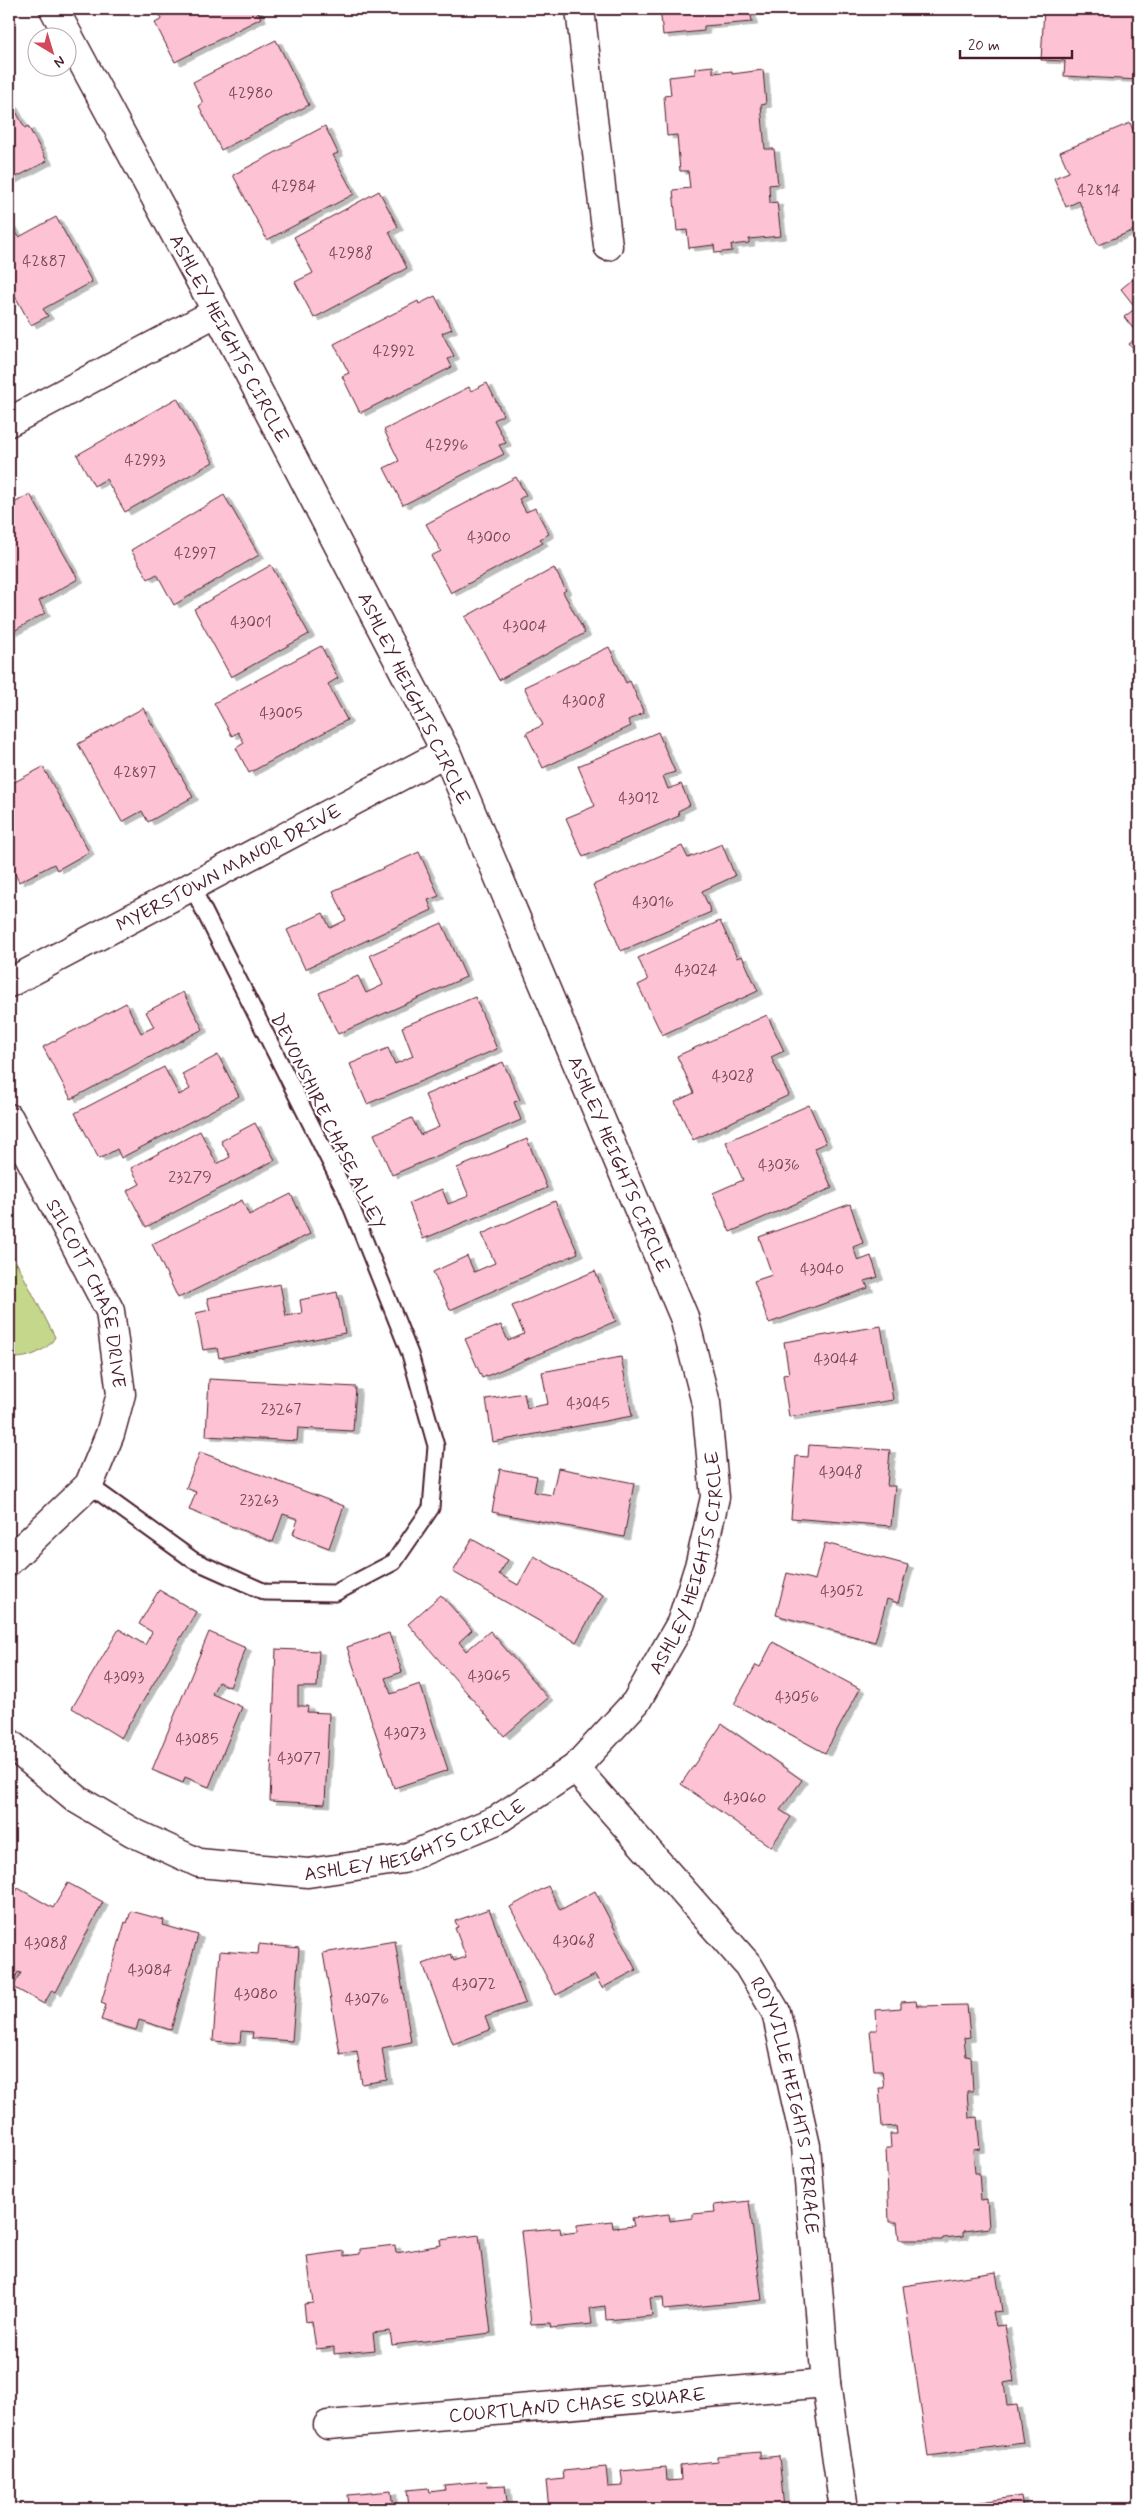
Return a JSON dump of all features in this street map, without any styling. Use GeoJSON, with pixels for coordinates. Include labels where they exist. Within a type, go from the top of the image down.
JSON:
{"type":"FeatureCollection","features":[{"type":"Feature","properties":{"kind":"street","name":"ASHLEY HEIGHTS CIRCLE"},"geometry":{"type":"LineString","coordinates":[[9,1743],[78,1800],[132,1832],[199,1863],[308,1872],[403,1859],[497,1820],[575,1768],[636,1702],[681,1623],[700,1563],[715,1497],[706,1403],[684,1317],[446,752],[217,312],[54,9]]}},
{"type":"Feature","properties":{"kind":"street"},"geometry":{"type":"LineString","coordinates":[[580,9],[608,246]]}},
{"type":"Feature","properties":{"kind":"street"},"geometry":{"type":"LineString","coordinates":[[9,422],[217,312]]}},
{"type":"Feature","properties":{"kind":"street","name":"MYERSTOWN MANOR DRIVE"},"geometry":{"type":"LineString","coordinates":[[9,983],[446,752]]}},
{"type":"Feature","properties":{"kind":"street","name":"SILCOTT CHASE DRIVE"},"geometry":{"type":"LineString","coordinates":[[9,1118],[110,1311],[121,1394],[110,1434],[89,1485],[9,1560]]}},
{"type":"Feature","properties":{"kind":"street","name":"ROYVILLE HEIGHTS TERRACE"},"geometry":{"type":"LineString","coordinates":[[575,1768],[742,1958],[776,2012],[806,2146],[826,2383],[844,2509]]}},
{"type":"Feature","properties":{"kind":"street","name":"COURTLAND CHASE SQUARE"},"geometry":{"type":"LineString","coordinates":[[328,2425],[826,2383]]}},
{"type":"Feature","properties":{"kind":"lane","name":"DEVONSHIRE CHASE ALLEY"},"geometry":{"type":"LineString","coordinates":[[89,1485],[193,1560],[265,1592],[335,1593],[394,1562],[431,1508],[436,1446],[410,1354],[347,1196],[191,886]]}},
{"type":"Feature","properties":{"kind":"green space"},"geometry":{"type":"Polygon","coordinates":[[[9,1248],[55,1337],[41,1351],[22,1358],[9,1357],[9,1248]]]}},
{"type":"Feature","properties":{"kind":"building"},"geometry":{"type":"Polygon","coordinates":[[[157,9],[256,9],[261,18],[175,62],[155,23],[162,19],[157,9]]]}},
{"type":"Feature","properties":{"kind":"building"},"geometry":{"type":"Polygon","coordinates":[[[660,9],[750,9],[752,22],[704,26],[704,31],[663,35],[660,9]]]}},
{"type":"Feature","properties":{"kind":"building"},"geometry":{"type":"Polygon","coordinates":[[[1044,9],[1139,9],[1137,38],[1139,38],[1139,80],[1064,76],[1065,61],[1041,60],[1044,9]]]}},
{"type":"Feature","properties":{"kind":"building"},"geometry":{"type":"Polygon","coordinates":[[[276,40],[309,105],[221,150],[199,106],[203,103],[193,82],[276,40]]]}},
{"type":"Feature","properties":{"kind":"building"},"geometry":{"type":"Polygon","coordinates":[[[713,66],[713,73],[732,71],[732,74],[763,70],[766,104],[761,105],[765,149],[774,149],[778,184],[769,185],[770,203],[777,202],[781,236],[749,239],[749,243],[731,245],[732,251],[715,253],[714,245],[689,248],[687,230],[677,231],[673,190],[690,188],[688,171],[680,171],[677,135],[667,136],[664,96],[671,95],[669,77],[695,74],[695,68],[713,66]]]}},
{"type":"Feature","properties":{"kind":"building"},"geometry":{"type":"Polygon","coordinates":[[[9,99],[25,128],[28,126],[47,161],[9,181],[9,99]]]}},
{"type":"Feature","properties":{"kind":"building"},"geometry":{"type":"Polygon","coordinates":[[[1130,123],[1139,144],[1139,228],[1098,245],[1079,201],[1066,207],[1054,178],[1069,172],[1060,152],[1130,123]]]}},
{"type":"Feature","properties":{"kind":"building"},"geometry":{"type":"Polygon","coordinates":[[[325,126],[338,153],[333,155],[354,194],[267,240],[233,175],[325,126]]]}},
{"type":"Feature","properties":{"kind":"building"},"geometry":{"type":"Polygon","coordinates":[[[379,191],[398,227],[389,232],[407,268],[314,318],[295,282],[313,273],[294,237],[379,191]]]}},
{"type":"Feature","properties":{"kind":"building"},"geometry":{"type":"Polygon","coordinates":[[[56,217],[92,282],[43,309],[48,316],[31,325],[9,285],[9,226],[11,224],[19,237],[56,217]]]}},
{"type":"Feature","properties":{"kind":"building"},"geometry":{"type":"Polygon","coordinates":[[[1139,274],[1139,336],[1124,317],[1136,308],[1121,289],[1139,274]]]}},
{"type":"Feature","properties":{"kind":"building"},"geometry":{"type":"Polygon","coordinates":[[[435,296],[452,329],[442,333],[454,356],[448,359],[452,367],[360,413],[342,376],[349,373],[334,344],[418,301],[419,304],[435,296]]]}},
{"type":"Feature","properties":{"kind":"building"},"geometry":{"type":"Polygon","coordinates":[[[1139,336],[1139,357],[1129,344],[1139,336]]]}},
{"type":"Feature","properties":{"kind":"building"},"geometry":{"type":"Polygon","coordinates":[[[487,383],[503,415],[494,420],[506,443],[499,445],[504,454],[403,505],[384,468],[399,461],[384,430],[469,387],[471,391],[487,383]]]}},
{"type":"Feature","properties":{"kind":"building"},"geometry":{"type":"Polygon","coordinates":[[[177,398],[213,462],[125,512],[106,479],[94,486],[77,455],[177,398]]]}},
{"type":"Feature","properties":{"kind":"building"},"geometry":{"type":"Polygon","coordinates":[[[516,477],[526,495],[519,499],[526,512],[535,508],[549,534],[540,539],[543,543],[451,593],[431,556],[441,551],[426,524],[516,477]]]}},
{"type":"Feature","properties":{"kind":"building"},"geometry":{"type":"Polygon","coordinates":[[[30,494],[78,579],[39,601],[45,613],[12,632],[9,626],[9,506],[30,494]]]}},
{"type":"Feature","properties":{"kind":"building"},"geometry":{"type":"Polygon","coordinates":[[[224,495],[259,555],[174,605],[157,574],[148,579],[131,550],[224,495]]]}},
{"type":"Feature","properties":{"kind":"building"},"geometry":{"type":"Polygon","coordinates":[[[271,565],[309,634],[231,677],[194,609],[271,565]]]}},
{"type":"Feature","properties":{"kind":"building"},"geometry":{"type":"Polygon","coordinates":[[[554,568],[566,590],[563,592],[585,633],[499,680],[465,617],[554,568]]]}},
{"type":"Feature","properties":{"kind":"building"},"geometry":{"type":"Polygon","coordinates":[[[321,646],[338,678],[328,684],[347,720],[249,773],[236,748],[244,743],[238,732],[232,736],[214,703],[321,646]]]}},
{"type":"Feature","properties":{"kind":"building"},"geometry":{"type":"Polygon","coordinates":[[[609,647],[626,683],[630,681],[644,713],[628,720],[631,726],[543,768],[526,733],[543,725],[524,687],[609,647]]]}},
{"type":"Feature","properties":{"kind":"building"},"geometry":{"type":"Polygon","coordinates":[[[143,708],[193,797],[148,822],[142,811],[122,822],[78,744],[143,708]]]}},
{"type":"Feature","properties":{"kind":"building"},"geometry":{"type":"Polygon","coordinates":[[[658,732],[675,772],[663,776],[668,789],[681,784],[690,805],[678,811],[679,816],[583,857],[566,818],[595,806],[578,766],[658,732]]]}},
{"type":"Feature","properties":{"kind":"building"},"geometry":{"type":"Polygon","coordinates":[[[43,767],[89,852],[57,870],[54,864],[19,882],[9,862],[9,785],[43,767]]]}},
{"type":"Feature","properties":{"kind":"building"},"geometry":{"type":"Polygon","coordinates":[[[722,844],[735,876],[702,891],[711,912],[621,951],[593,885],[682,846],[688,858],[722,844]]]}},
{"type":"Feature","properties":{"kind":"building"},"geometry":{"type":"Polygon","coordinates":[[[419,852],[439,896],[428,900],[432,910],[305,969],[287,930],[323,913],[330,928],[346,920],[333,891],[419,852]]]}},
{"type":"Feature","properties":{"kind":"building"},"geometry":{"type":"Polygon","coordinates":[[[720,921],[737,958],[742,956],[758,991],[662,1035],[638,985],[648,980],[638,958],[720,921]]]}},
{"type":"Feature","properties":{"kind":"building"},"geometry":{"type":"Polygon","coordinates":[[[442,923],[466,977],[338,1034],[319,993],[358,976],[366,993],[383,985],[370,955],[442,923]]]}},
{"type":"Feature","properties":{"kind":"building"},"geometry":{"type":"Polygon","coordinates":[[[183,992],[203,1029],[71,1099],[43,1047],[126,1003],[141,1033],[154,1027],[146,1012],[183,992]]]}},
{"type":"Feature","properties":{"kind":"building"},"geometry":{"type":"Polygon","coordinates":[[[475,997],[497,1049],[367,1104],[350,1064],[388,1048],[395,1064],[413,1056],[402,1027],[475,997]]]}},
{"type":"Feature","properties":{"kind":"building"},"geometry":{"type":"Polygon","coordinates":[[[767,1015],[784,1051],[771,1057],[789,1095],[693,1140],[675,1102],[694,1093],[677,1056],[767,1015]]]}},
{"type":"Feature","properties":{"kind":"building"},"geometry":{"type":"Polygon","coordinates":[[[218,1055],[239,1096],[121,1158],[117,1149],[99,1159],[75,1113],[164,1067],[179,1095],[190,1089],[182,1074],[218,1055]]]}},
{"type":"Feature","properties":{"kind":"building"},"geometry":{"type":"Polygon","coordinates":[[[503,1062],[520,1100],[514,1102],[521,1120],[392,1175],[374,1134],[412,1118],[420,1135],[439,1127],[425,1095],[503,1062]]]}},
{"type":"Feature","properties":{"kind":"building"},"geometry":{"type":"Polygon","coordinates":[[[809,1105],[826,1143],[814,1148],[832,1188],[730,1232],[713,1193],[743,1180],[726,1142],[809,1105]]]}},
{"type":"Feature","properties":{"kind":"building"},"geometry":{"type":"Polygon","coordinates":[[[255,1123],[275,1160],[146,1227],[127,1191],[140,1184],[131,1168],[200,1131],[217,1164],[230,1157],[221,1141],[255,1123]]]}},
{"type":"Feature","properties":{"kind":"building"},"geometry":{"type":"Polygon","coordinates":[[[527,1139],[547,1188],[423,1239],[409,1203],[442,1189],[448,1204],[469,1196],[457,1168],[527,1139]]]}},
{"type":"Feature","properties":{"kind":"building"},"geometry":{"type":"Polygon","coordinates":[[[291,1194],[310,1234],[178,1298],[152,1244],[242,1200],[249,1215],[291,1194]]]}},
{"type":"Feature","properties":{"kind":"building"},"geometry":{"type":"Polygon","coordinates":[[[555,1201],[578,1253],[450,1310],[433,1272],[467,1256],[474,1272],[495,1263],[482,1234],[555,1201]]]}},
{"type":"Feature","properties":{"kind":"building"},"geometry":{"type":"Polygon","coordinates":[[[850,1204],[863,1243],[853,1247],[858,1261],[871,1256],[878,1277],[865,1281],[868,1288],[769,1323],[754,1281],[772,1275],[759,1237],[850,1204]]]}},
{"type":"Feature","properties":{"kind":"building"},"geometry":{"type":"Polygon","coordinates":[[[595,1271],[616,1321],[482,1378],[465,1339],[501,1325],[508,1341],[524,1334],[512,1306],[595,1271]]]}},
{"type":"Feature","properties":{"kind":"building"},"geometry":{"type":"Polygon","coordinates":[[[280,1284],[286,1316],[302,1313],[300,1300],[337,1292],[345,1333],[219,1358],[217,1348],[203,1350],[196,1313],[210,1310],[207,1298],[280,1284]]]}},
{"type":"Feature","properties":{"kind":"building"},"geometry":{"type":"Polygon","coordinates":[[[881,1326],[893,1400],[789,1417],[783,1375],[789,1374],[784,1342],[881,1326]]]}},
{"type":"Feature","properties":{"kind":"building"},"geometry":{"type":"Polygon","coordinates":[[[621,1357],[632,1416],[493,1442],[486,1399],[524,1393],[527,1408],[548,1404],[542,1372],[621,1357]]]}},
{"type":"Feature","properties":{"kind":"building"},"geometry":{"type":"Polygon","coordinates":[[[209,1379],[356,1387],[353,1431],[298,1428],[297,1441],[206,1436],[209,1379]]]}},
{"type":"Feature","properties":{"kind":"building"},"geometry":{"type":"Polygon","coordinates":[[[809,1445],[890,1450],[887,1486],[895,1486],[891,1526],[791,1518],[796,1456],[808,1457],[809,1445]]]}},
{"type":"Feature","properties":{"kind":"building"},"geometry":{"type":"Polygon","coordinates":[[[200,1452],[344,1506],[329,1548],[293,1534],[298,1519],[283,1514],[273,1542],[189,1510],[196,1492],[186,1488],[200,1452]]]}},
{"type":"Feature","properties":{"kind":"building"},"geometry":{"type":"Polygon","coordinates":[[[558,1468],[634,1483],[624,1537],[492,1512],[500,1469],[537,1476],[534,1492],[552,1495],[558,1468]]]}},
{"type":"Feature","properties":{"kind":"building"},"geometry":{"type":"Polygon","coordinates":[[[472,1539],[508,1560],[499,1574],[518,1585],[534,1556],[603,1595],[576,1642],[453,1572],[472,1539]]]}},
{"type":"Feature","properties":{"kind":"building"},"geometry":{"type":"Polygon","coordinates":[[[825,1543],[908,1565],[898,1603],[887,1599],[875,1642],[776,1615],[787,1573],[815,1580],[825,1543]]]}},
{"type":"Feature","properties":{"kind":"building"},"geometry":{"type":"Polygon","coordinates":[[[159,1590],[196,1612],[121,1738],[72,1708],[119,1629],[145,1645],[152,1632],[139,1624],[159,1590]]]}},
{"type":"Feature","properties":{"kind":"building"},"geometry":{"type":"Polygon","coordinates":[[[441,1595],[472,1630],[459,1642],[466,1651],[490,1631],[548,1698],[504,1736],[408,1624],[441,1595]]]}},
{"type":"Feature","properties":{"kind":"building"},"geometry":{"type":"Polygon","coordinates":[[[209,1632],[246,1648],[230,1687],[218,1682],[212,1694],[242,1707],[209,1787],[185,1777],[183,1783],[152,1770],[209,1632]]]}},
{"type":"Feature","properties":{"kind":"building"},"geometry":{"type":"Polygon","coordinates":[[[389,1633],[402,1672],[385,1678],[391,1694],[420,1684],[448,1770],[394,1788],[347,1647],[389,1633]]]}},
{"type":"Feature","properties":{"kind":"building"},"geometry":{"type":"Polygon","coordinates":[[[773,1642],[860,1689],[825,1753],[734,1704],[756,1665],[760,1667],[773,1642]]]}},
{"type":"Feature","properties":{"kind":"building"},"geometry":{"type":"Polygon","coordinates":[[[276,1649],[319,1651],[317,1687],[298,1687],[298,1706],[308,1706],[307,1712],[329,1713],[325,1804],[270,1801],[276,1649]]]}},
{"type":"Feature","properties":{"kind":"building"},"geometry":{"type":"Polygon","coordinates":[[[722,1724],[802,1780],[780,1810],[791,1817],[771,1847],[681,1784],[722,1724]]]}},
{"type":"Feature","properties":{"kind":"building"},"geometry":{"type":"Polygon","coordinates":[[[68,1883],[103,1902],[56,1992],[52,1990],[44,2004],[13,1987],[21,1973],[18,1972],[11,1985],[9,1984],[9,1905],[18,1888],[53,1908],[68,1883]]]}},
{"type":"Feature","properties":{"kind":"building"},"geometry":{"type":"Polygon","coordinates":[[[548,1886],[560,1910],[595,1891],[636,1970],[602,1988],[595,1975],[556,1995],[510,1907],[548,1886]]]}},
{"type":"Feature","properties":{"kind":"building"},"geometry":{"type":"Polygon","coordinates":[[[489,1909],[525,2003],[485,2017],[490,2030],[453,2044],[423,1964],[451,1954],[454,1961],[466,1957],[455,1928],[458,1927],[455,1921],[489,1909]]]}},
{"type":"Feature","properties":{"kind":"building"},"geometry":{"type":"Polygon","coordinates":[[[131,1911],[164,1920],[163,1925],[198,1935],[171,2030],[139,2020],[136,2030],[101,2020],[106,2005],[101,2003],[125,1922],[127,1923],[131,1911]]]}},
{"type":"Feature","properties":{"kind":"building"},"geometry":{"type":"Polygon","coordinates":[[[395,1941],[411,2042],[382,2048],[387,2080],[362,2084],[357,2051],[340,2054],[323,1953],[395,1941]]]}},
{"type":"Feature","properties":{"kind":"building"},"geometry":{"type":"Polygon","coordinates":[[[259,1944],[299,1948],[292,2041],[252,2038],[253,2032],[241,2031],[240,2043],[213,2041],[220,1951],[258,1954],[259,1944]]]}},
{"type":"Feature","properties":{"kind":"building"},"geometry":{"type":"Polygon","coordinates":[[[916,2001],[917,2006],[967,2005],[970,2037],[964,2038],[966,2056],[971,2057],[973,2091],[967,2091],[969,2118],[977,2117],[980,2149],[973,2150],[975,2173],[979,2173],[981,2200],[987,2199],[989,2228],[963,2231],[963,2236],[943,2238],[942,2240],[899,2240],[897,2222],[889,2222],[886,2148],[891,2148],[890,2134],[897,2134],[896,2126],[882,2127],[879,2088],[884,2088],[882,2071],[874,2071],[870,2030],[877,2030],[876,2010],[901,2008],[901,2002],[916,2001]]]}},
{"type":"Feature","properties":{"kind":"building"},"geometry":{"type":"Polygon","coordinates":[[[749,2201],[762,2300],[664,2310],[663,2297],[650,2298],[652,2316],[606,2320],[605,2306],[590,2308],[592,2324],[551,2328],[550,2323],[531,2324],[521,2231],[560,2228],[561,2234],[577,2232],[577,2225],[612,2221],[613,2228],[634,2226],[632,2218],[669,2214],[670,2221],[693,2218],[693,2214],[715,2212],[714,2205],[749,2201]]]}},
{"type":"Feature","properties":{"kind":"building"},"geometry":{"type":"Polygon","coordinates":[[[479,2235],[491,2333],[392,2345],[390,2331],[373,2333],[375,2350],[334,2354],[334,2347],[316,2349],[312,2321],[306,2322],[304,2304],[313,2303],[307,2256],[344,2251],[344,2256],[360,2254],[360,2249],[395,2245],[396,2253],[441,2245],[440,2240],[479,2235]]]}},
{"type":"Feature","properties":{"kind":"building"},"geometry":{"type":"Polygon","coordinates":[[[996,2272],[1002,2311],[993,2312],[996,2326],[1005,2325],[1014,2381],[1004,2383],[1007,2406],[1017,2405],[1023,2443],[928,2456],[903,2286],[996,2272]]]}},
{"type":"Feature","properties":{"kind":"building"},"geometry":{"type":"Polygon","coordinates":[[[760,2452],[760,2458],[779,2456],[784,2509],[549,2509],[546,2481],[564,2479],[563,2471],[606,2467],[608,2487],[623,2486],[621,2471],[666,2467],[667,2481],[681,2480],[680,2465],[717,2461],[717,2456],[760,2452]]]}},
{"type":"Feature","properties":{"kind":"building"},"geometry":{"type":"Polygon","coordinates":[[[487,2481],[488,2486],[505,2485],[508,2509],[393,2509],[409,2507],[407,2490],[428,2488],[429,2492],[445,2490],[444,2485],[487,2481]]]}},
{"type":"Feature","properties":{"kind":"building"},"geometry":{"type":"Polygon","coordinates":[[[391,2491],[393,2509],[329,2509],[329,2506],[349,2504],[348,2495],[391,2491]]]}},
{"type":"Feature","properties":{"kind":"building"},"geometry":{"type":"Polygon","coordinates":[[[1021,2496],[1023,2509],[933,2509],[1021,2496]]]}}]}
